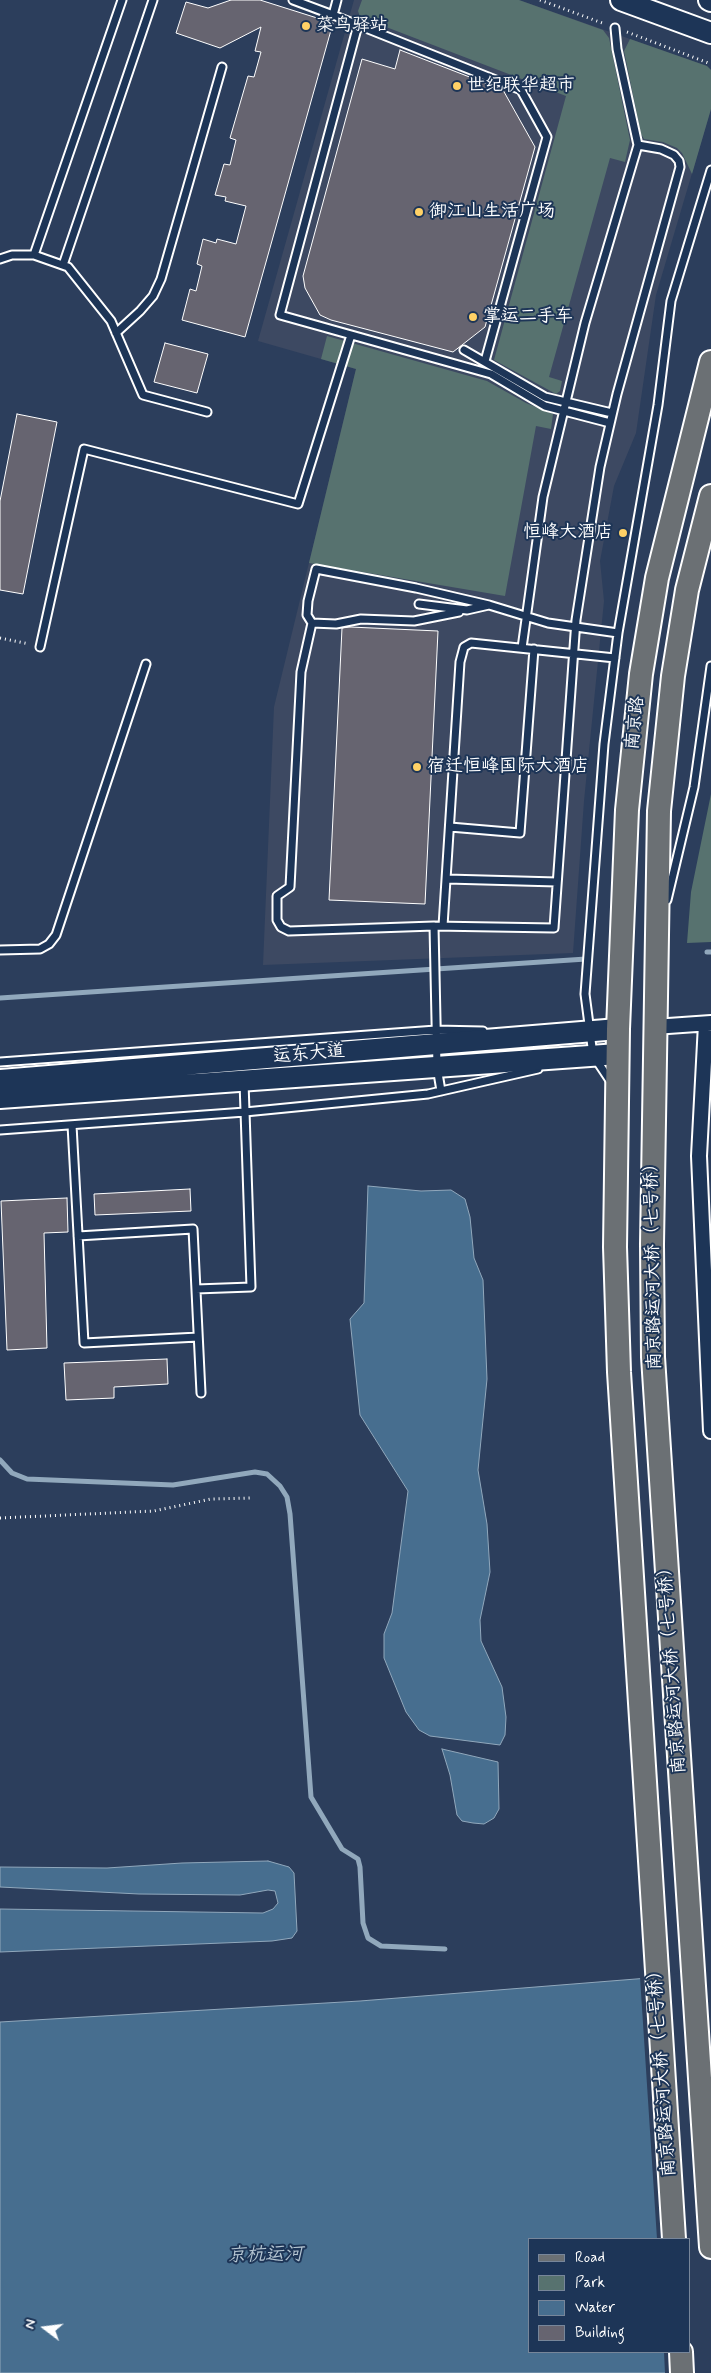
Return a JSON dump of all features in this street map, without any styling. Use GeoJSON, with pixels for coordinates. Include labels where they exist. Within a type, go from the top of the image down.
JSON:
{"type":"FeatureCollection","features":[{"type":"Feature","properties":{"kind":"main road"},"geometry":{"type":"LineString","coordinates":[[622,0],[711,34]]}},
{"type":"Feature","properties":{"kind":"main road","name":"南京路"},"geometry":{"type":"LineString","coordinates":[[617,1091],[627,810],[641,674],[657,578],[711,362]]}},
{"type":"Feature","properties":{"kind":"main road","name":"南京路"},"geometry":{"type":"LineString","coordinates":[[653,1085],[659,811],[672,676],[687,590],[707,532],[711,496]]}},
{"type":"Feature","properties":{"kind":"main road","name":"运东大道"},"geometry":{"type":"LineString","coordinates":[[0,1098],[243,1071],[436,1037],[618,1030]]}},
{"type":"Feature","properties":{"kind":"main road","name":"运东大道"},"geometry":{"type":"LineString","coordinates":[[0,1080],[243,1071],[436,1067],[618,1054]]}},
{"type":"Feature","properties":{"kind":"main road","name":"南京路运河大桥（七号桥）"},"geometry":{"type":"LineString","coordinates":[[653,1085],[653,1357],[711,2248]]}},
{"type":"Feature","properties":{"kind":"main road","name":"南京路运河大桥（七号桥）"},"geometry":{"type":"LineString","coordinates":[[617,1091],[615,1246],[619,1372],[674,2238]]}},
{"type":"Feature","properties":{"kind":"main road"},"geometry":{"type":"LineString","coordinates":[[681,2353],[682,2373]]}},
{"type":"Feature","properties":{"kind":"street"},"geometry":{"type":"LineString","coordinates":[[654,1027],[708,1023],[699,1156],[711,1431]]}},
{"type":"Feature","properties":{"kind":"lane"},"geometry":{"type":"LineString","coordinates":[[34,255],[122,0]]}},
{"type":"Feature","properties":{"kind":"lane"},"geometry":{"type":"LineString","coordinates":[[63,265],[153,0]]}},
{"type":"Feature","properties":{"kind":"lane"},"geometry":{"type":"LineString","coordinates":[[293,0],[514,86],[521,90],[546,137],[485,361]]}},
{"type":"Feature","properties":{"kind":"lane"},"geometry":{"type":"LineString","coordinates":[[333,15],[337,0]]}},
{"type":"Feature","properties":{"kind":"lane"},"geometry":{"type":"LineString","coordinates":[[358,25],[280,315],[491,374],[536,401],[563,411],[610,423]]}},
{"type":"Feature","properties":{"kind":"lane"},"geometry":{"type":"LineString","coordinates":[[522,648],[543,497],[587,314],[638,144],[616,49],[615,28]]}},
{"type":"Feature","properties":{"kind":"lane"},"geometry":{"type":"LineString","coordinates":[[116,333],[153,296],[161,279],[222,67]]}},
{"type":"Feature","properties":{"kind":"lane"},"geometry":{"type":"LineString","coordinates":[[618,633],[575,628],[548,623],[489,605],[416,588],[316,569],[307,614],[312,623],[302,672],[290,887],[278,896],[278,920],[281,928],[289,931],[434,926],[554,928],[575,628],[600,467],[612,413],[680,167],[679,161],[668,151],[638,144]]}},
{"type":"Feature","properties":{"kind":"lane"},"geometry":{"type":"LineString","coordinates":[[617,1091],[593,1056],[585,994],[604,744],[618,633],[658,405],[671,301],[711,170]]}},
{"type":"Feature","properties":{"kind":"lane"},"geometry":{"type":"LineString","coordinates":[[0,259],[12,255],[34,255],[68,267],[111,321],[143,395],[207,412]]}},
{"type":"Feature","properties":{"kind":"lane"},"geometry":{"type":"LineString","coordinates":[[40,647],[84,449],[298,504],[351,335]]}},
{"type":"Feature","properties":{"kind":"lane"},"geometry":{"type":"LineString","coordinates":[[464,350],[535,392],[565,402],[612,413]]}},
{"type":"Feature","properties":{"kind":"lane"},"geometry":{"type":"LineString","coordinates":[[419,604],[467,610]]}},
{"type":"Feature","properties":{"kind":"lane"},"geometry":{"type":"LineString","coordinates":[[312,623],[336,624],[361,619],[414,621],[489,605]]}},
{"type":"Feature","properties":{"kind":"lane"},"geometry":{"type":"LineString","coordinates":[[443,926],[461,653],[464,647],[471,643],[574,652],[615,658]]}},
{"type":"Feature","properties":{"kind":"lane"},"geometry":{"type":"LineString","coordinates":[[450,827],[520,833],[534,649]]}},
{"type":"Feature","properties":{"kind":"lane"},"geometry":{"type":"LineString","coordinates":[[0,950],[40,949],[48,944],[56,935],[146,664]]}},
{"type":"Feature","properties":{"kind":"lane"},"geometry":{"type":"LineString","coordinates":[[656,944],[694,787],[711,666]]}},
{"type":"Feature","properties":{"kind":"lane"},"geometry":{"type":"LineString","coordinates":[[447,879],[557,882]]}},
{"type":"Feature","properties":{"kind":"lane"},"geometry":{"type":"LineString","coordinates":[[434,926],[436,1067],[441,1091]]}},
{"type":"Feature","properties":{"kind":"lane"},"geometry":{"type":"LineString","coordinates":[[0,1062],[436,1037]]}},
{"type":"Feature","properties":{"kind":"lane"},"geometry":{"type":"LineString","coordinates":[[0,1130],[245,1112],[441,1091],[593,1056]]}},
{"type":"Feature","properties":{"kind":"lane"},"geometry":{"type":"LineString","coordinates":[[196,1289],[251,1286],[243,1071]]}},
{"type":"Feature","properties":{"kind":"lane"},"geometry":{"type":"LineString","coordinates":[[72,1125],[84,1343],[198,1338]]}},
{"type":"Feature","properties":{"kind":"lane"},"geometry":{"type":"LineString","coordinates":[[78,1236],[193,1229],[201,1393]]}},
{"type":"Feature","properties":{"kind":"path"},"geometry":{"type":"LineString","coordinates":[[0,638],[40,647]]}},
{"type":"Feature","properties":{"kind":"path"},"geometry":{"type":"LineString","coordinates":[[0,1518],[154,1510],[211,1499],[250,1498]]}},
{"type":"Feature","properties":{"kind":"shaded area"},"geometry":{"type":"Polygon","coordinates":[[[354,0],[519,0],[707,66],[711,70],[711,109],[656,295],[636,433],[614,486],[600,561],[604,601],[584,801],[573,953],[263,965],[274,707],[356,369],[258,341],[354,0]]]}},
{"type":"Feature","properties":{"kind":"green space"},"geometry":{"type":"Polygon","coordinates":[[[362,0],[519,0],[603,30],[609,38],[630,140],[625,162],[610,158],[549,377],[562,381],[560,391],[556,394],[494,360],[566,96],[360,17],[358,11],[362,0]]]}},
{"type":"Feature","properties":{"kind":"green space"},"geometry":{"type":"Polygon","coordinates":[[[630,39],[707,66],[711,70],[711,109],[692,174],[682,153],[677,148],[663,142],[644,139],[641,134],[624,51],[630,39]]]}},
{"type":"Feature","properties":{"kind":"green space"},"geometry":{"type":"Polygon","coordinates":[[[327,336],[487,381],[526,403],[553,414],[551,429],[536,426],[505,596],[309,563],[356,369],[321,359],[327,336]]]}},
{"type":"Feature","properties":{"kind":"green space"},"geometry":{"type":"Polygon","coordinates":[[[711,794],[711,942],[687,943],[691,892],[711,794]]]}},
{"type":"Feature","properties":{"kind":"water"},"geometry":{"type":"Polygon","coordinates":[[[368,1186],[421,1191],[451,1190],[465,1199],[470,1217],[474,1258],[483,1280],[487,1379],[478,1470],[487,1524],[490,1572],[480,1620],[481,1641],[502,1687],[506,1717],[505,1735],[500,1745],[430,1736],[419,1730],[406,1712],[384,1658],[384,1634],[392,1613],[408,1491],[360,1415],[350,1319],[364,1303],[368,1186]]]}},
{"type":"Feature","properties":{"kind":"water"},"geometry":{"type":"Polygon","coordinates":[[[442,1749],[498,1762],[499,1809],[494,1818],[484,1824],[462,1821],[457,1815],[450,1775],[442,1749]]]}},
{"type":"Feature","properties":{"kind":"water"},"geometry":{"type":"Polygon","coordinates":[[[268,1861],[289,1867],[294,1873],[297,1931],[292,1938],[272,1941],[0,1952],[0,1909],[263,1913],[273,1909],[278,1903],[275,1891],[268,1890],[240,1895],[139,1894],[0,1887],[0,1867],[107,1868],[182,1863],[268,1861]]]}},
{"type":"Feature","properties":{"kind":"water","name":"京杭运河"},"geometry":{"type":"Polygon","coordinates":[[[711,1973],[711,2373],[0,2373],[0,2022],[360,2001],[711,1973]]]}},
{"type":"Feature","properties":{"kind":"pier"},"geometry":{"type":"Polygon","coordinates":[[[711,1971],[711,2373],[665,2373],[664,2353],[691,2353],[691,2238],[657,2238],[640,1977],[711,1971]]]}},
{"type":"Feature","properties":{"kind":"building"},"geometry":{"type":"Polygon","coordinates":[[[231,0],[260,0],[333,23],[245,337],[182,320],[190,289],[196,291],[202,266],[197,264],[203,239],[216,243],[217,239],[236,244],[246,206],[225,201],[226,197],[215,195],[224,164],[230,165],[236,140],[230,138],[248,76],[254,77],[261,52],[255,51],[261,27],[220,48],[176,33],[186,2],[208,8],[231,0]]]}},
{"type":"Feature","properties":{"kind":"building","name":"御江山生活广场"},"geometry":{"type":"Polygon","coordinates":[[[400,50],[503,90],[535,147],[485,327],[453,352],[331,320],[320,315],[305,288],[303,276],[362,59],[395,69],[400,50]]]}},
{"type":"Feature","properties":{"kind":"building"},"geometry":{"type":"Polygon","coordinates":[[[165,343],[208,354],[197,393],[154,382],[165,343]]]}},
{"type":"Feature","properties":{"kind":"building"},"geometry":{"type":"Polygon","coordinates":[[[17,414],[57,422],[23,594],[0,590],[0,501],[17,414]]]}},
{"type":"Feature","properties":{"kind":"building"},"geometry":{"type":"Polygon","coordinates":[[[342,628],[438,631],[425,904],[329,900],[342,628]]]}},
{"type":"Feature","properties":{"kind":"building"},"geometry":{"type":"Polygon","coordinates":[[[190,1189],[191,1211],[95,1215],[94,1194],[190,1189]]]}},
{"type":"Feature","properties":{"kind":"building"},"geometry":{"type":"Polygon","coordinates":[[[67,1198],[68,1232],[44,1233],[47,1348],[7,1350],[1,1201],[67,1198]]]}},
{"type":"Feature","properties":{"kind":"building"},"geometry":{"type":"Polygon","coordinates":[[[167,1359],[168,1384],[114,1387],[114,1398],[66,1400],[64,1363],[167,1359]]]}},
{"type":"Feature","properties":{"kind":"waterway"},"geometry":{"type":"LineString","coordinates":[[0,998],[586,959]]}},
{"type":"Feature","properties":{"kind":"waterway"},"geometry":{"type":"LineString","coordinates":[[0,1460],[12,1473],[27,1479],[173,1485],[255,1472],[267,1474],[280,1486],[287,1497],[290,1514],[311,1797],[342,1849],[358,1859],[363,1923],[368,1938],[381,1946],[445,1949]]}},
{"type":"Feature","properties":{"kind":"place","name":"菜鸟驿站"},"geometry":{"type":"Point","coordinates":[306,26]}},
{"type":"Feature","properties":{"kind":"place","name":"世纪联华超市"},"geometry":{"type":"Point","coordinates":[457,86]}},
{"type":"Feature","properties":{"kind":"place","name":"御江山生活广场"},"geometry":{"type":"Point","coordinates":[419,212]}},
{"type":"Feature","properties":{"kind":"place","name":"掌运二手车"},"geometry":{"type":"Point","coordinates":[473,317]}},
{"type":"Feature","properties":{"kind":"place","name":"恒峰大酒店"},"geometry":{"type":"Point","coordinates":[623,533]}},
{"type":"Feature","properties":{"kind":"place","name":"宿迁恒峰国际大酒店"},"geometry":{"type":"Point","coordinates":[417,767]}}]}
